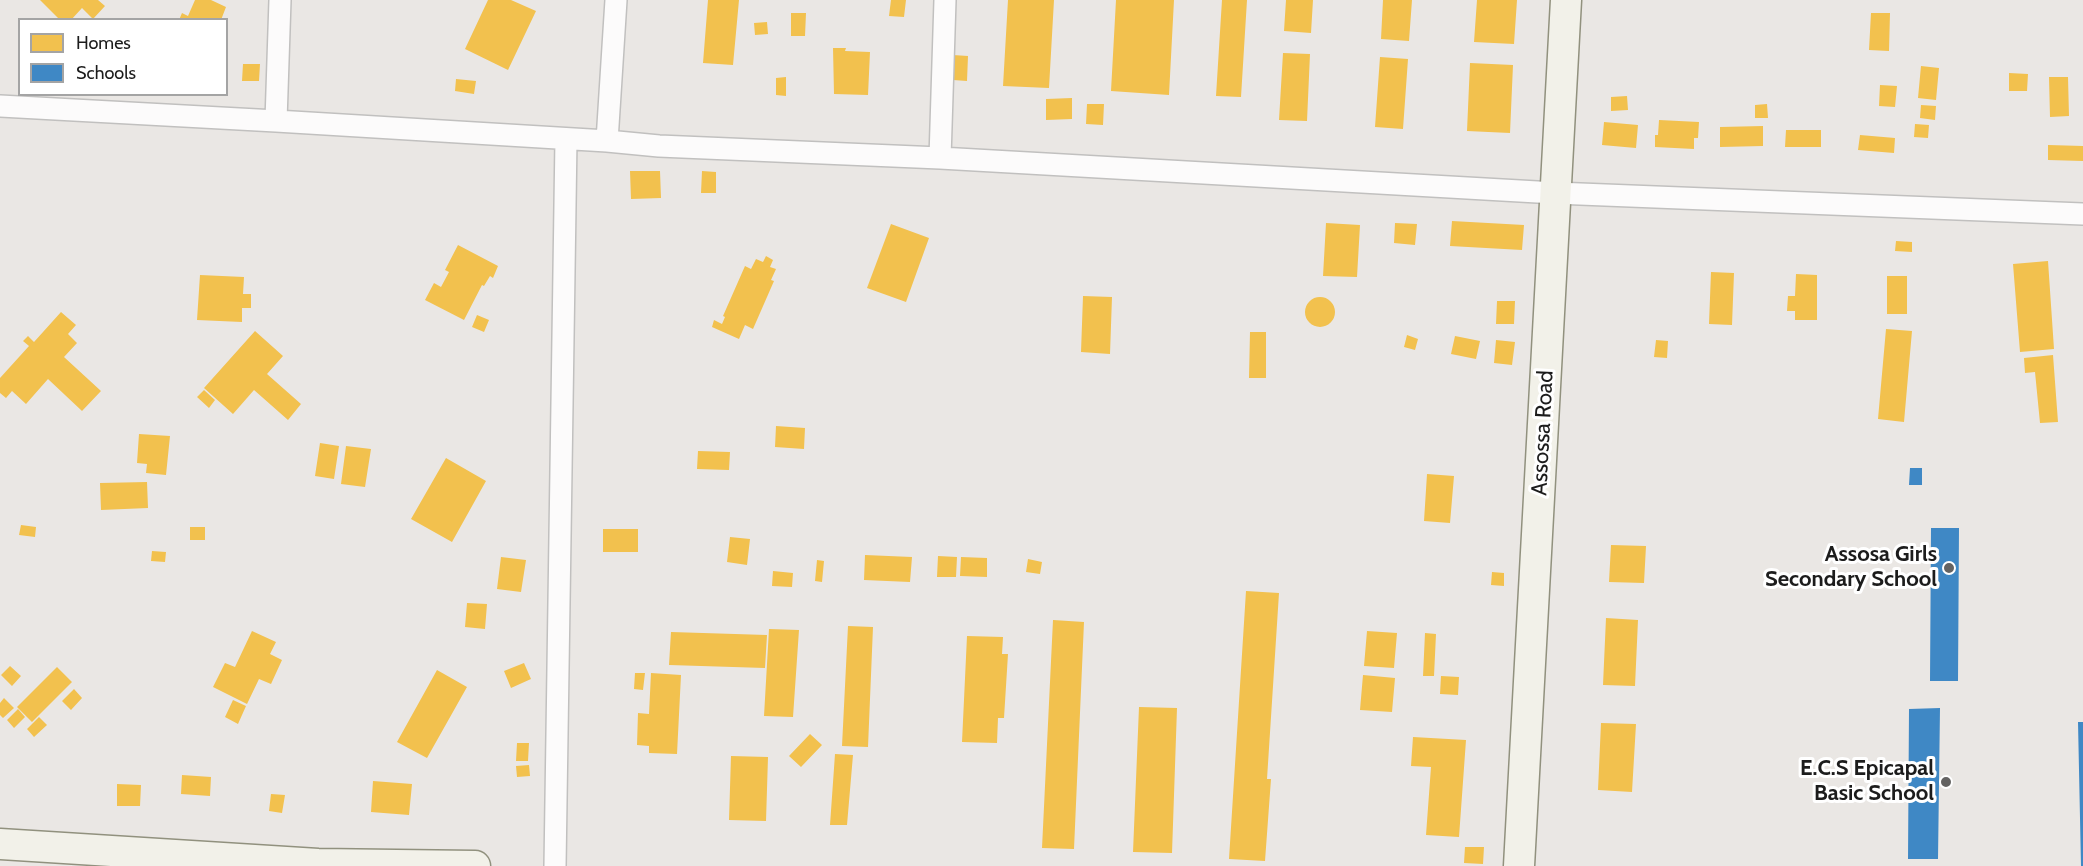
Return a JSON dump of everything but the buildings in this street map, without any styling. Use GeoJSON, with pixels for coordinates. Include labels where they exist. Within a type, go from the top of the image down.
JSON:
{"type":"FeatureCollection","features":[{"type":"Feature","properties":{"kind":"street"},"geometry":{"type":"LineString","coordinates":[[276,121],[280,0]]}},
{"type":"Feature","properties":{"kind":"street"},"geometry":{"type":"LineString","coordinates":[[607,141],[616,0]]}},
{"type":"Feature","properties":{"kind":"street"},"geometry":{"type":"LineString","coordinates":[[940,158],[945,0]]}},
{"type":"Feature","properties":{"kind":"street","name":"Assossa Road"},"geometry":{"type":"LineString","coordinates":[[1519,866],[1566,0]]}},
{"type":"Feature","properties":{"kind":"street"},"geometry":{"type":"LineString","coordinates":[[0,106],[607,141],[670,147],[940,158],[1556,193],[2083,214]]}},
{"type":"Feature","properties":{"kind":"street"},"geometry":{"type":"LineString","coordinates":[[555,866],[566,139]]}},
{"type":"Feature","properties":{"kind":"street"},"geometry":{"type":"LineString","coordinates":[[0,844],[318,864],[475,866]]}},
{"type":"Feature","properties":{"kind":"place","name":"Assosa Girls Secondary School"},"geometry":{"type":"Point","coordinates":[1949,568]}},
{"type":"Feature","properties":{"kind":"place","name":"E.C.S Epicapal Basic School"},"geometry":{"type":"Point","coordinates":[1946,782]}}]}
